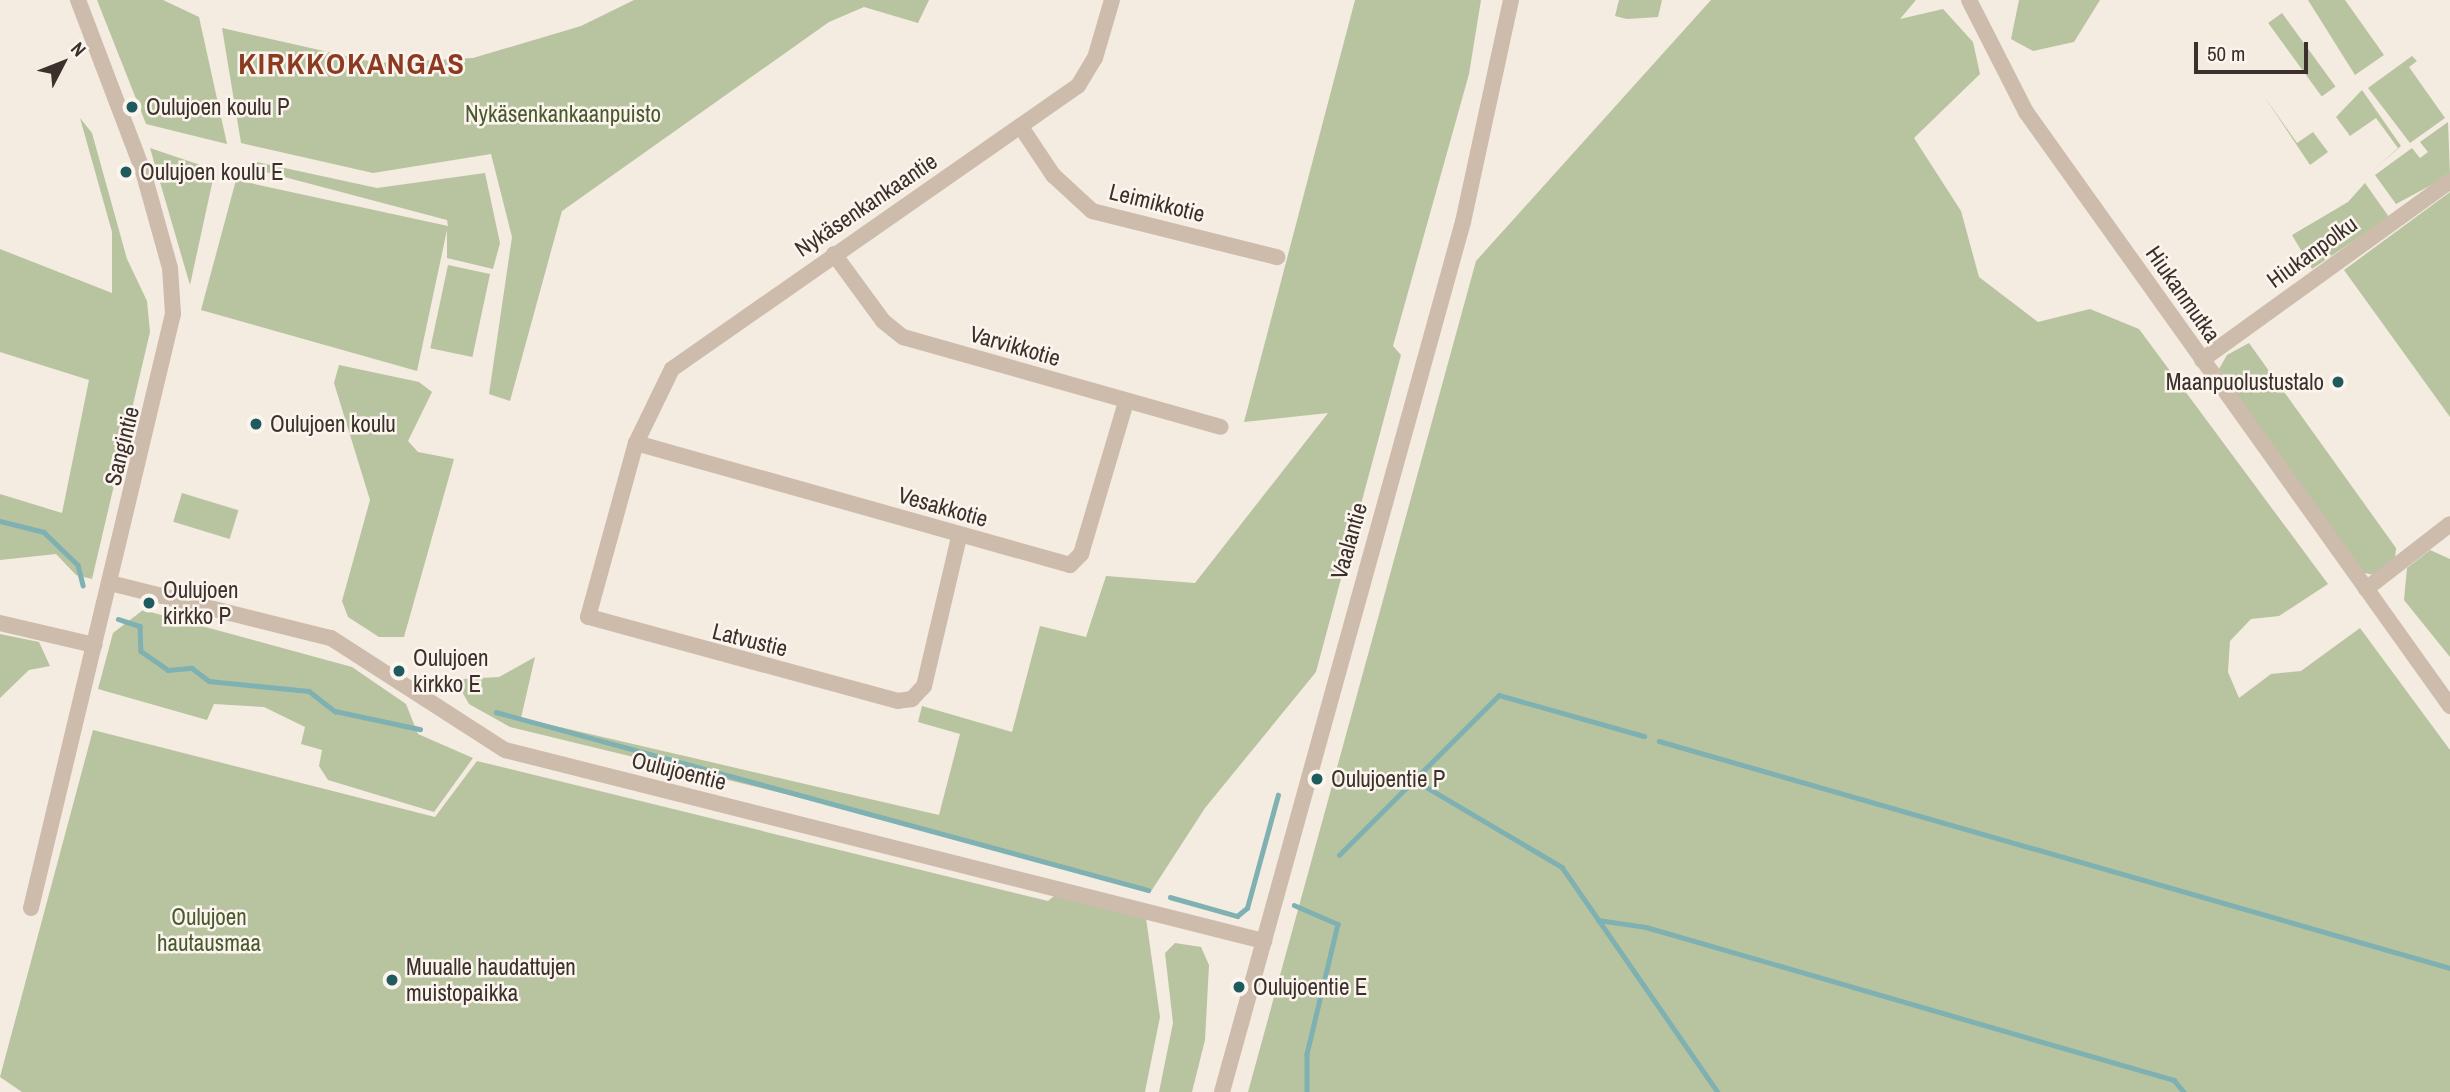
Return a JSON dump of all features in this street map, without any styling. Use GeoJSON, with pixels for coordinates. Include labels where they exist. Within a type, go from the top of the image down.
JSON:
{"type":"FeatureCollection","features":[{"type":"Feature","properties":{"kind":"street","name":"Sangintie"},"geometry":{"type":"LineString","coordinates":[[31,908],[173,314],[170,268],[143,171],[78,0]]}},
{"type":"Feature","properties":{"kind":"street","name":"Nykäsenkankaantie"},"geometry":{"type":"LineString","coordinates":[[636,443],[672,369],[1078,86],[1095,58],[1112,0]]}},
{"type":"Feature","properties":{"kind":"street","name":"Vaalantie"},"geometry":{"type":"LineString","coordinates":[[1222,1092],[1463,222],[1511,0]]}},
{"type":"Feature","properties":{"kind":"street","name":"Hiukanmutka"},"geometry":{"type":"LineString","coordinates":[[1969,0],[2026,112],[2450,706]]}},
{"type":"Feature","properties":{"kind":"street","name":"Leimikkotie"},"geometry":{"type":"LineString","coordinates":[[1021,127],[1053,175],[1092,211],[1277,257]]}},
{"type":"Feature","properties":{"kind":"street","name":"Hiukanpolku"},"geometry":{"type":"LineString","coordinates":[[2202,360],[2450,181]]}},
{"type":"Feature","properties":{"kind":"street","name":"Varvikkotie"},"geometry":{"type":"LineString","coordinates":[[834,254],[883,321],[903,337],[1220,427]]}},
{"type":"Feature","properties":{"kind":"street","name":"Vesakkotie"},"geometry":{"type":"LineString","coordinates":[[636,443],[959,537],[1070,565],[1081,554],[1126,402]]}},
{"type":"Feature","properties":{"kind":"street","name":"Latvustie"},"geometry":{"type":"LineString","coordinates":[[636,443],[588,602],[588,617],[599,625],[898,701],[912,699],[924,686],[959,537]]}},
{"type":"Feature","properties":{"kind":"street"},"geometry":{"type":"LineString","coordinates":[[2366,589],[2450,524]]}},
{"type":"Feature","properties":{"kind":"street","name":"Oulujoentie"},"geometry":{"type":"LineString","coordinates":[[110,583],[331,638],[505,750],[1264,941]]}},
{"type":"Feature","properties":{"kind":"street"},"geometry":{"type":"LineString","coordinates":[[0,623],[94,645]]}},
{"type":"Feature","properties":{"kind":"green space"},"geometry":{"type":"Polygon","coordinates":[[[97,0],[163,0],[199,17],[227,144],[146,124],[97,0]]]}},
{"type":"Feature","properties":{"kind":"green space","name":"Nykäsenkankaanpuisto"},"geometry":{"type":"Polygon","coordinates":[[[634,0],[929,0],[918,23],[864,7],[829,22],[562,211],[510,401],[489,394],[512,237],[491,154],[373,173],[241,143],[222,28],[377,63],[473,58],[581,26],[634,0]]]}},
{"type":"Feature","properties":{"kind":"green space"},"geometry":{"type":"Polygon","coordinates":[[[1355,0],[1481,0],[1469,74],[1393,346],[1401,355],[1316,672],[1205,808],[1150,893],[946,833],[510,727],[469,704],[460,688],[463,679],[499,677],[535,657],[521,718],[939,815],[960,734],[918,722],[922,706],[1012,732],[1040,626],[1086,637],[1106,576],[1195,583],[1328,413],[1244,422],[1355,0]]]}},
{"type":"Feature","properties":{"kind":"green space"},"geometry":{"type":"Polygon","coordinates":[[[1619,0],[1662,0],[1658,17],[1627,19],[1615,16],[1619,0]]]}},
{"type":"Feature","properties":{"kind":"green space"},"geometry":{"type":"Polygon","coordinates":[[[1711,0],[1916,0],[1900,19],[1943,9],[1973,42],[1980,74],[1914,138],[1961,211],[1979,277],[2038,322],[2090,309],[2139,329],[2328,584],[2279,616],[2251,619],[2230,641],[2228,672],[2239,698],[2271,674],[2301,671],[2360,628],[2450,750],[2450,1092],[1248,1092],[1476,261],[1711,0]]]}},
{"type":"Feature","properties":{"kind":"green space"},"geometry":{"type":"Polygon","coordinates":[[[2019,0],[2100,0],[2074,42],[2033,51],[2011,39],[2019,0]]]}},
{"type":"Feature","properties":{"kind":"green space"},"geometry":{"type":"Polygon","coordinates":[[[2308,0],[2345,0],[2384,55],[2355,75],[2308,0]]]}},
{"type":"Feature","properties":{"kind":"green space"},"geometry":{"type":"Polygon","coordinates":[[[2282,13],[2335,87],[2322,97],[2268,23],[2282,13]]]}},
{"type":"Feature","properties":{"kind":"green space"},"geometry":{"type":"Polygon","coordinates":[[[2412,56],[2417,61],[2409,67],[2445,118],[2410,143],[2368,88],[2412,56]]]}},
{"type":"Feature","properties":{"kind":"green space"},"geometry":{"type":"Polygon","coordinates":[[[2362,90],[2401,146],[2372,171],[2398,148],[2376,118],[2350,136],[2336,117],[2362,90]]]}},
{"type":"Feature","properties":{"kind":"green space"},"geometry":{"type":"Polygon","coordinates":[[[2264,96],[2297,143],[2313,132],[2328,152],[2310,165],[2264,96]]]}},
{"type":"Feature","properties":{"kind":"green space"},"geometry":{"type":"Polygon","coordinates":[[[80,118],[92,133],[127,259],[147,301],[150,332],[92,579],[76,575],[56,554],[0,560],[0,494],[62,513],[89,380],[0,352],[0,249],[112,293],[112,232],[80,118]]]}},
{"type":"Feature","properties":{"kind":"green space"},"geometry":{"type":"Polygon","coordinates":[[[2448,122],[2450,175],[2396,204],[2375,175],[2412,148],[2420,158],[2428,152],[2420,142],[2448,122]]]}},
{"type":"Feature","properties":{"kind":"green space"},"geometry":{"type":"Polygon","coordinates":[[[150,148],[215,170],[190,285],[150,148]]]}},
{"type":"Feature","properties":{"kind":"green space"},"geometry":{"type":"Polygon","coordinates":[[[257,162],[377,188],[485,173],[500,243],[493,269],[447,258],[447,230],[417,371],[201,310],[236,180],[448,226],[447,220],[254,169],[257,162]]]}},
{"type":"Feature","properties":{"kind":"green space"},"geometry":{"type":"Polygon","coordinates":[[[2365,183],[2389,217],[2312,269],[2292,235],[2348,202],[2365,183]]]}},
{"type":"Feature","properties":{"kind":"green space"},"geometry":{"type":"Polygon","coordinates":[[[2450,192],[2450,417],[2344,270],[2450,192]]]}},
{"type":"Feature","properties":{"kind":"green space"},"geometry":{"type":"Polygon","coordinates":[[[448,265],[490,274],[472,357],[430,348],[448,265]]]}},
{"type":"Feature","properties":{"kind":"green space"},"geometry":{"type":"Polygon","coordinates":[[[2249,343],[2396,548],[2395,559],[2374,575],[2360,572],[2219,369],[2227,355],[2249,343]]]}},
{"type":"Feature","properties":{"kind":"green space"},"geometry":{"type":"Polygon","coordinates":[[[339,365],[419,382],[432,392],[408,441],[418,452],[454,459],[404,637],[379,637],[348,617],[342,601],[370,500],[334,383],[339,365]]]}},
{"type":"Feature","properties":{"kind":"green space"},"geometry":{"type":"Polygon","coordinates":[[[182,493],[238,510],[230,539],[173,522],[182,493]]]}},
{"type":"Feature","properties":{"kind":"green space"},"geometry":{"type":"Polygon","coordinates":[[[2430,550],[2450,559],[2450,657],[2404,600],[2407,568],[2430,550]]]}},
{"type":"Feature","properties":{"kind":"green space"},"geometry":{"type":"Polygon","coordinates":[[[143,610],[352,667],[406,704],[418,734],[473,758],[434,812],[328,780],[319,766],[322,750],[301,744],[305,727],[264,707],[214,704],[207,720],[98,689],[113,633],[143,610]]]}},
{"type":"Feature","properties":{"kind":"green space"},"geometry":{"type":"Polygon","coordinates":[[[0,634],[39,642],[50,666],[29,670],[0,698],[0,634]]]}},
{"type":"Feature","properties":{"kind":"green space","name":"Oulujoen hautausmaa"},"geometry":{"type":"Polygon","coordinates":[[[93,730],[435,817],[477,761],[1048,901],[1054,896],[1146,918],[1160,1017],[1145,1092],[22,1092],[0,1077],[93,730]]]}},
{"type":"Feature","properties":{"kind":"green space"},"geometry":{"type":"Polygon","coordinates":[[[1175,943],[1201,947],[1209,965],[1205,1040],[1192,1092],[1159,1092],[1173,1023],[1165,953],[1175,943]]]}},
{"type":"Feature","properties":{"kind":"waterway"},"geometry":{"type":"LineString","coordinates":[[0,521],[44,532],[78,565],[83,585]]}},
{"type":"Feature","properties":{"kind":"waterway"},"geometry":{"type":"LineString","coordinates":[[118,619],[140,626],[141,651],[168,670],[192,668],[209,681],[309,691],[335,711],[420,729]]}},
{"type":"Feature","properties":{"kind":"waterway"},"geometry":{"type":"LineString","coordinates":[[1339,855],[1499,695],[1644,736]]}},
{"type":"Feature","properties":{"kind":"waterway"},"geometry":{"type":"LineString","coordinates":[[496,712],[1148,890]]}},
{"type":"Feature","properties":{"kind":"waterway"},"geometry":{"type":"LineString","coordinates":[[1659,741],[2450,968]]}},
{"type":"Feature","properties":{"kind":"waterway"},"geometry":{"type":"LineString","coordinates":[[1416,781],[1562,867],[1718,1092]]}},
{"type":"Feature","properties":{"kind":"waterway"},"geometry":{"type":"LineString","coordinates":[[1170,897],[1237,916],[1247,908],[1278,795]]}},
{"type":"Feature","properties":{"kind":"waterway"},"geometry":{"type":"LineString","coordinates":[[1294,905],[1338,924],[1307,1054],[1307,1092]]}},
{"type":"Feature","properties":{"kind":"waterway"},"geometry":{"type":"LineString","coordinates":[[1598,920],[1646,927],[2174,1080],[2184,1092]]}},
{"type":"Feature","properties":{"kind":"place","name":"Oulujoen koulu P"},"geometry":{"type":"Point","coordinates":[132,107]}},
{"type":"Feature","properties":{"kind":"place","name":"Oulujoen koulu E"},"geometry":{"type":"Point","coordinates":[126,172]}},
{"type":"Feature","properties":{"kind":"place","name":"Maanpuolustustalo"},"geometry":{"type":"Point","coordinates":[2338,382]}},
{"type":"Feature","properties":{"kind":"place","name":"Oulujoen koulu"},"geometry":{"type":"Point","coordinates":[256,424]}},
{"type":"Feature","properties":{"kind":"place","name":"Oulujoen kirkko P"},"geometry":{"type":"Point","coordinates":[149,603]}},
{"type":"Feature","properties":{"kind":"place","name":"Oulujoen kirkko E"},"geometry":{"type":"Point","coordinates":[399,671]}},
{"type":"Feature","properties":{"kind":"place","name":"Oulujoentie P"},"geometry":{"type":"Point","coordinates":[1317,779]}},
{"type":"Feature","properties":{"kind":"place","name":"Muualle haudattujen muistopaikka"},"geometry":{"type":"Point","coordinates":[392,980]}},
{"type":"Feature","properties":{"kind":"place","name":"Oulujoentie E"},"geometry":{"type":"Point","coordinates":[1239,987]}},
{"type":"Feature","properties":{"kind":"district","name":"KIRKKOKANGAS"},"geometry":{"type":"Point","coordinates":[352,63]}}]}
